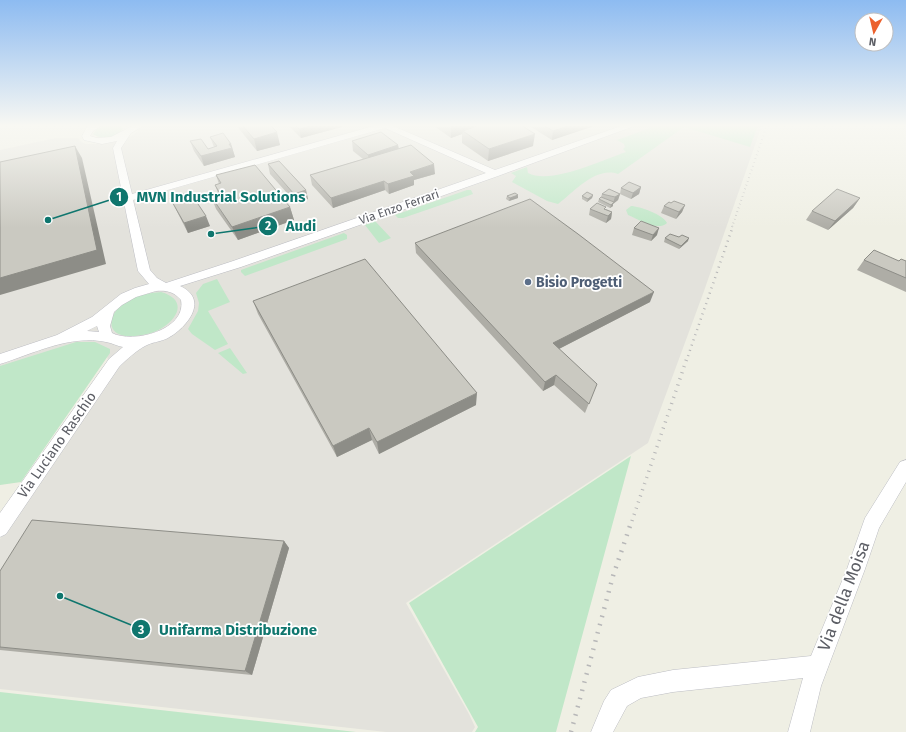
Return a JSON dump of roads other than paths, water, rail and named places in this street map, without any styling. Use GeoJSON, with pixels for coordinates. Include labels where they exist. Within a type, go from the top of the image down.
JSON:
{"type":"FeatureCollection","features":[{"type":"Feature","properties":{"kind":"street"},"geometry":{"type":"LineString","coordinates":[[119,159],[144,271],[152,281],[165,287]]}},
{"type":"Feature","properties":{"kind":"street"},"geometry":{"type":"LineString","coordinates":[[128,198],[265,159]]}},
{"type":"Feature","properties":{"kind":"street"},"geometry":{"type":"LineString","coordinates":[[462,159],[495,174]]}},
{"type":"Feature","properties":{"kind":"street","name":"Via Enzo Ferrari"},"geometry":{"type":"LineString","coordinates":[[165,287],[237,264],[536,159]]}},
{"type":"Feature","properties":{"kind":"street"},"geometry":{"type":"LineString","coordinates":[[126,296],[135,288],[144,271]]}},
{"type":"Feature","properties":{"kind":"street","name":"Via Luciano Raschio"},"geometry":{"type":"LineString","coordinates":[[0,528],[114,363],[131,348],[158,337],[171,330],[181,322],[186,315],[188,308],[188,301],[185,295],[180,291],[165,287],[147,289],[126,296],[108,311],[103,325],[104,332],[112,339],[118,348],[114,363]]}},
{"type":"Feature","properties":{"kind":"street"},"geometry":{"type":"LineString","coordinates":[[0,359],[62,338],[89,325],[108,311]]}},
{"type":"Feature","properties":{"kind":"street"},"geometry":{"type":"LineString","coordinates":[[62,338],[80,336],[112,339]]}},
{"type":"Feature","properties":{"kind":"street","name":"Via Luciano Raschio"},"geometry":{"type":"LineString","coordinates":[[112,339],[133,343],[143,342]]}},
{"type":"Feature","properties":{"kind":"street","name":"Via della Moisa"},"geometry":{"type":"LineString","coordinates":[[799,732],[810,686],[856,569],[871,524],[906,467]]}},
{"type":"Feature","properties":{"kind":"street"},"geometry":{"type":"LineString","coordinates":[[602,732],[612,709],[619,698],[638,688],[673,681],[817,666]]}},
{"type":"Feature","properties":{"kind":"railway"},"geometry":{"type":"LineString","coordinates":[[732,227],[755,159]]}},
{"type":"Feature","properties":{"kind":"railway"},"geometry":{"type":"LineString","coordinates":[[688,356],[733,226]]}},
{"type":"Feature","properties":{"kind":"railway"},"geometry":{"type":"LineString","coordinates":[[632,521],[688,355]]}},
{"type":"Feature","properties":{"kind":"railway"},"geometry":{"type":"LineString","coordinates":[[571,732],[613,576],[632,520]]}},
{"type":"Feature","properties":{"kind":"place","name":"MVN Industrial Solutions"},"geometry":{"type":"Point","coordinates":[48,220]}},
{"type":"Feature","properties":{"kind":"place","name":"Audi"},"geometry":{"type":"Point","coordinates":[211,234]}},
{"type":"Feature","properties":{"kind":"place","name":"Bisio Progetti"},"geometry":{"type":"Point","coordinates":[528,282]}},
{"type":"Feature","properties":{"kind":"place","name":"Unifarma Distribuzione"},"geometry":{"type":"Point","coordinates":[60,596]}}]}
